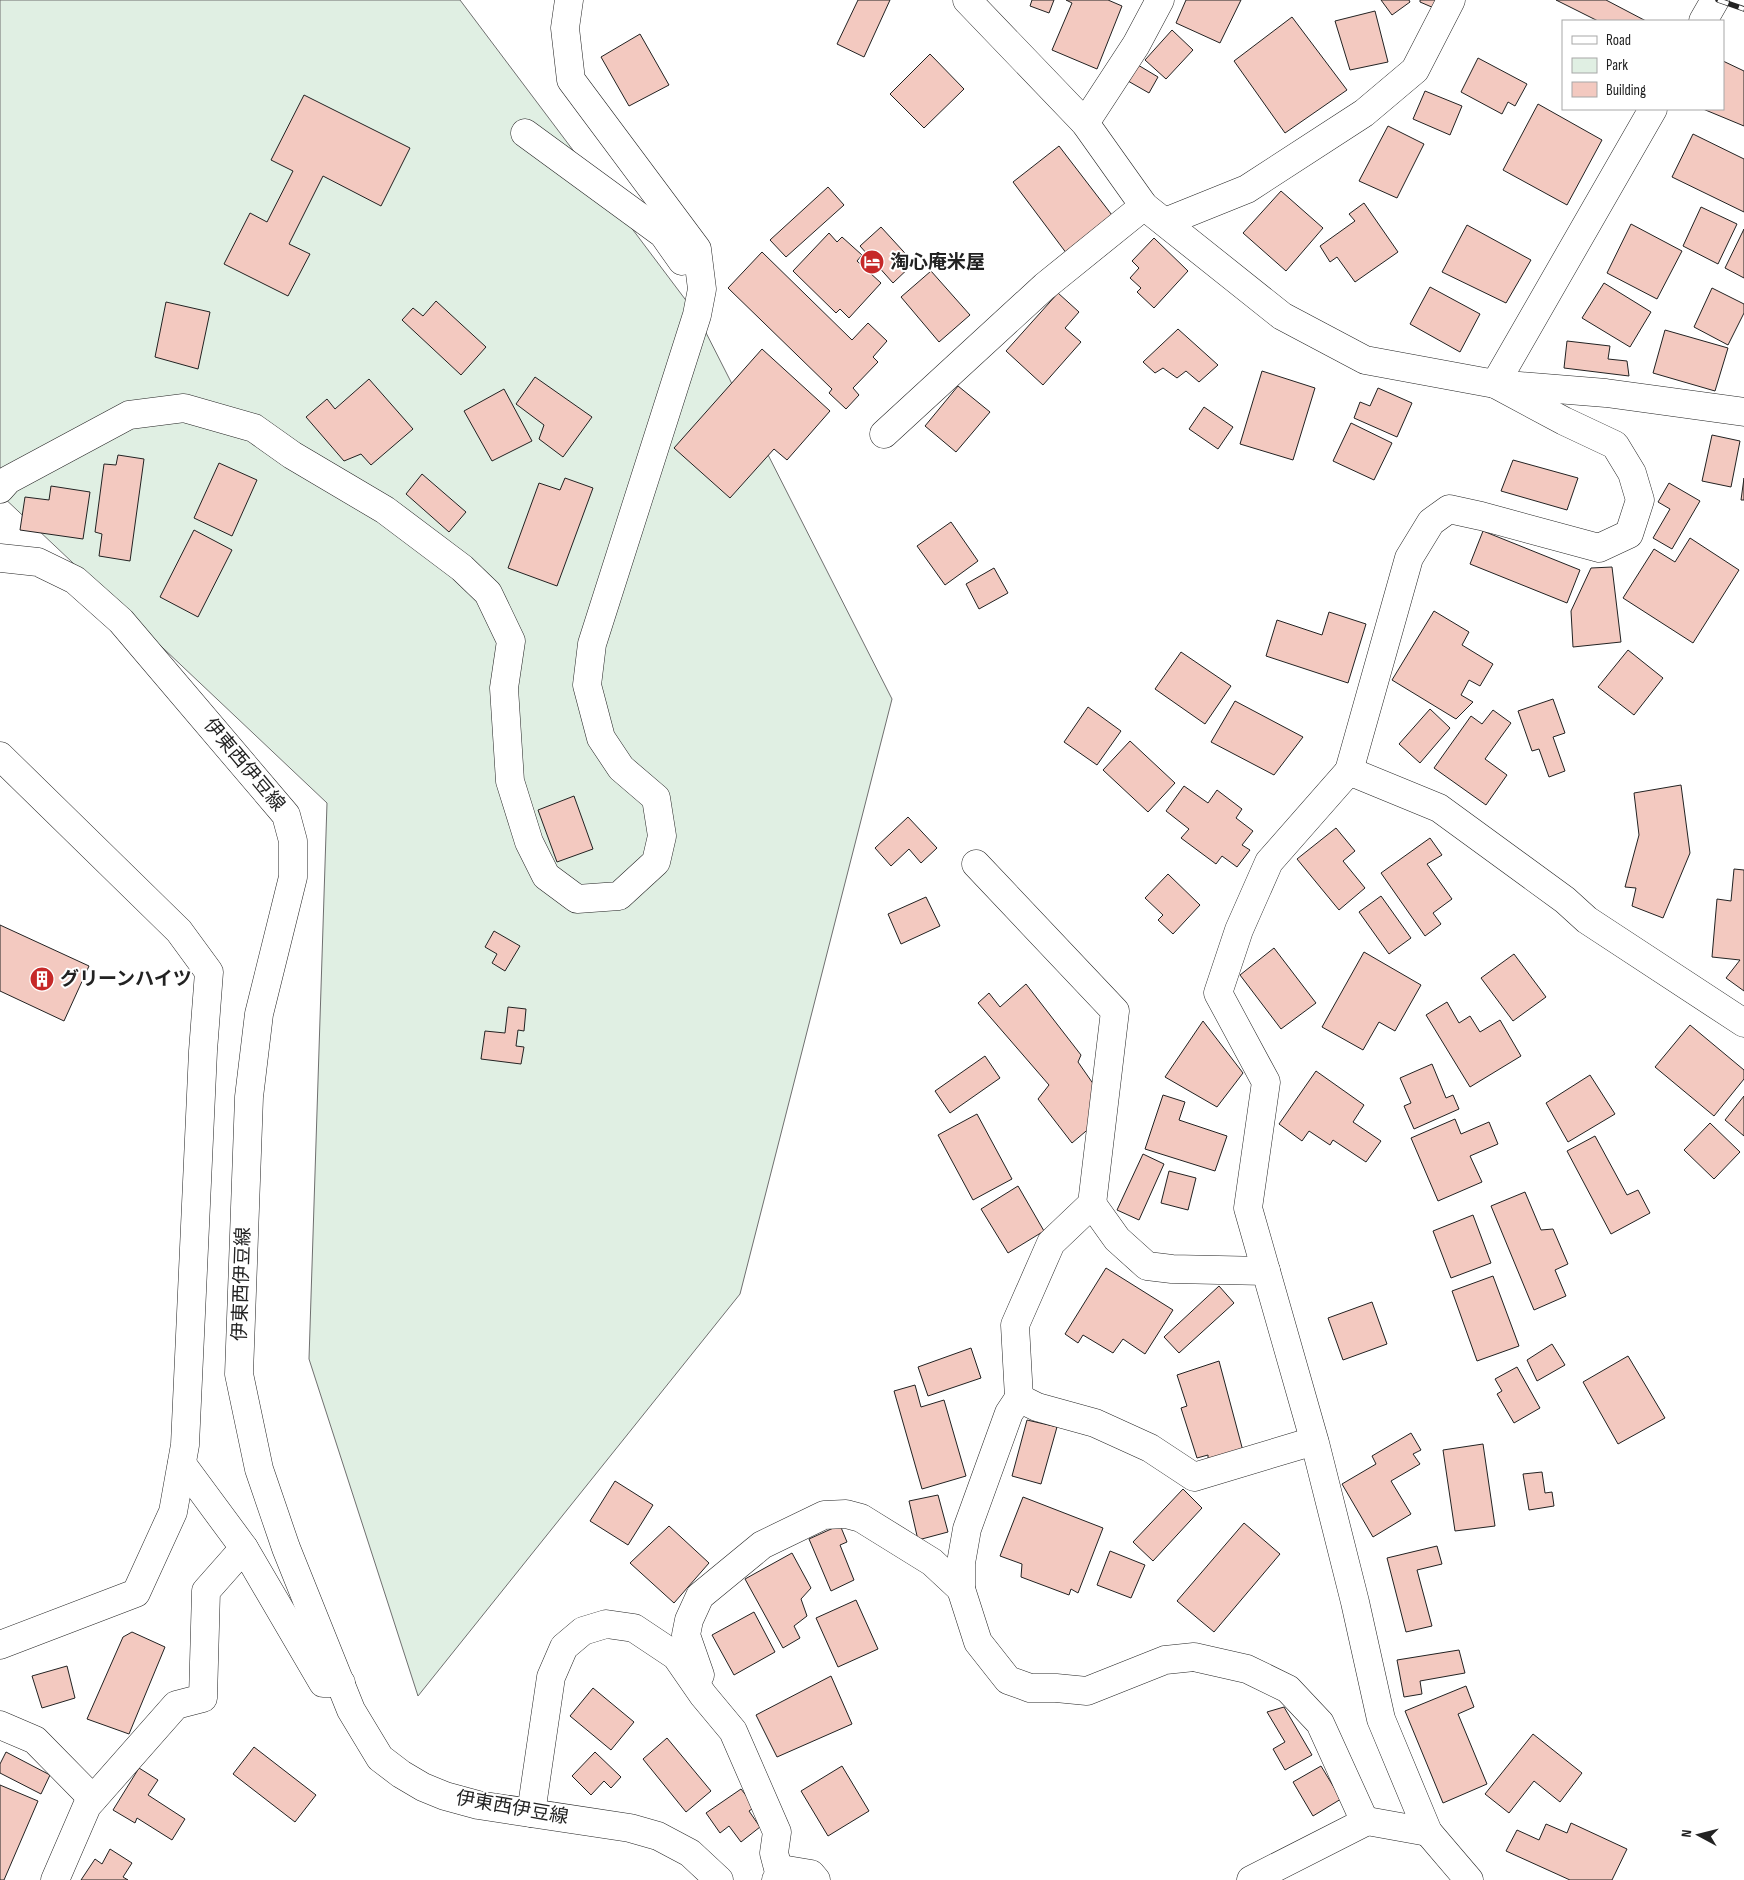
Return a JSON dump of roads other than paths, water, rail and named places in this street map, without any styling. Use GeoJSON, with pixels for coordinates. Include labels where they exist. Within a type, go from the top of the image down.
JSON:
{"type":"FeatureCollection","features":[{"type":"Feature","properties":{"kind":"street"},"geometry":{"type":"LineString","coordinates":[[0,489],[8,480],[130,415],[184,408],[254,428],[292,454],[385,510],[462,568],[488,593],[511,641],[504,688],[510,781],[529,842],[546,876],[577,898],[619,896],[656,862],[662,836],[656,798],[621,768],[601,738],[587,685],[592,644],[689,342],[702,289],[697,249],[571,80],[565,28],[569,0]]}},
{"type":"Feature","properties":{"kind":"street"},"geometry":{"type":"LineString","coordinates":[[967,0],[1085,123],[1154,214],[1282,316],[1365,360],[1495,384],[1606,393],[1744,412]]}},
{"type":"Feature","properties":{"kind":"street"},"geometry":{"type":"LineString","coordinates":[[1085,123],[1136,45],[1160,0]]}},
{"type":"Feature","properties":{"kind":"street"},"geometry":{"type":"LineString","coordinates":[[884,434],[1045,286],[1154,214],[1247,188],[1364,113],[1415,70],[1451,0]]}},
{"type":"Feature","properties":{"kind":"street"},"geometry":{"type":"LineString","coordinates":[[1704,20],[1715,0]]}},
{"type":"Feature","properties":{"kind":"street"},"geometry":{"type":"LineString","coordinates":[[1495,384],[1652,110]]}},
{"type":"Feature","properties":{"kind":"street"},"geometry":{"type":"LineString","coordinates":[[525,132],[663,234],[702,289]]}},
{"type":"Feature","properties":{"kind":"street"},"geometry":{"type":"LineString","coordinates":[[1469,1880],[1428,1832],[1381,1719],[1356,1602],[1314,1441],[1248,1208],[1266,1082],[1218,993],[1240,930],[1269,862],[1350,771],[1409,558],[1431,522],[1450,509],[1599,548],[1628,534],[1640,500],[1632,473],[1615,445],[1564,421],[1495,384]]}},
{"type":"Feature","properties":{"kind":"street","name":"伊東西伊豆線"},"geometry":{"type":"LineString","coordinates":[[0,558],[38,562],[75,580],[121,621],[286,815],[293,841],[293,877],[259,1014],[249,1097],[239,1374],[259,1469],[286,1548],[351,1710],[380,1758],[401,1774],[423,1787],[445,1796],[478,1805],[630,1828],[658,1836],[690,1853],[720,1880]]}},
{"type":"Feature","properties":{"kind":"street"},"geometry":{"type":"LineString","coordinates":[[0,756],[179,931],[209,972],[203,1051],[185,1445],[172,1512],[136,1593],[0,1645]]}},
{"type":"Feature","properties":{"kind":"street"},"geometry":{"type":"LineString","coordinates":[[1350,771],[1439,808],[1565,900],[1588,920],[1744,1022]]}},
{"type":"Feature","properties":{"kind":"street"},"geometry":{"type":"LineString","coordinates":[[976,864],[1115,1011],[1092,1204],[1051,1243],[1014,1325],[1019,1398],[1009,1413],[967,1529],[961,1562],[961,1589],[978,1642],[1008,1680],[1030,1688],[1087,1691],[1165,1660],[1194,1657],[1248,1669],[1288,1688],[1320,1723],[1365,1822]]}},
{"type":"Feature","properties":{"kind":"street"},"geometry":{"type":"LineString","coordinates":[[1092,1204],[1117,1239],[1147,1266],[1172,1269],[1266,1271]]}},
{"type":"Feature","properties":{"kind":"street"},"geometry":{"type":"LineString","coordinates":[[1019,1398],[1037,1407],[1095,1423],[1150,1448],[1194,1478],[1314,1441]]}},
{"type":"Feature","properties":{"kind":"street"},"geometry":{"type":"LineString","coordinates":[[182,1464],[244,1548],[323,1683],[340,1683]]}},
{"type":"Feature","properties":{"kind":"street"},"geometry":{"type":"LineString","coordinates":[[712,1704],[686,1635],[689,1620],[700,1596],[762,1545],[824,1515],[846,1514],[862,1518],[932,1562],[961,1589]]}},
{"type":"Feature","properties":{"kind":"street"},"geometry":{"type":"LineString","coordinates":[[55,1880],[87,1806],[176,1705],[203,1698],[206,1591],[244,1548]]}},
{"type":"Feature","properties":{"kind":"street"},"geometry":{"type":"LineString","coordinates":[[531,1813],[551,1677],[564,1647],[583,1632],[606,1624],[634,1628],[676,1656],[733,1731],[777,1832],[774,1853],[778,1878]]}},
{"type":"Feature","properties":{"kind":"street"},"geometry":{"type":"LineString","coordinates":[[0,1725],[35,1740],[93,1799]]}},
{"type":"Feature","properties":{"kind":"street"},"geometry":{"type":"LineString","coordinates":[[1251,1880],[1365,1822],[1428,1832]]}},
{"type":"Feature","properties":{"kind":"street"},"geometry":{"type":"LineString","coordinates":[[778,1878],[787,1870],[811,1874],[816,1880]]}},
{"type":"Feature","properties":{"kind":"railway"},"geometry":{"type":"LineString","coordinates":[[1718,0],[1744,9]]}},
{"type":"Feature","properties":{"kind":"place","name":"淘心庵米屋"},"geometry":{"type":"Point","coordinates":[872,262]}},
{"type":"Feature","properties":{"kind":"place","name":"グリーンハイツ"},"geometry":{"type":"Point","coordinates":[42,979]}}]}
